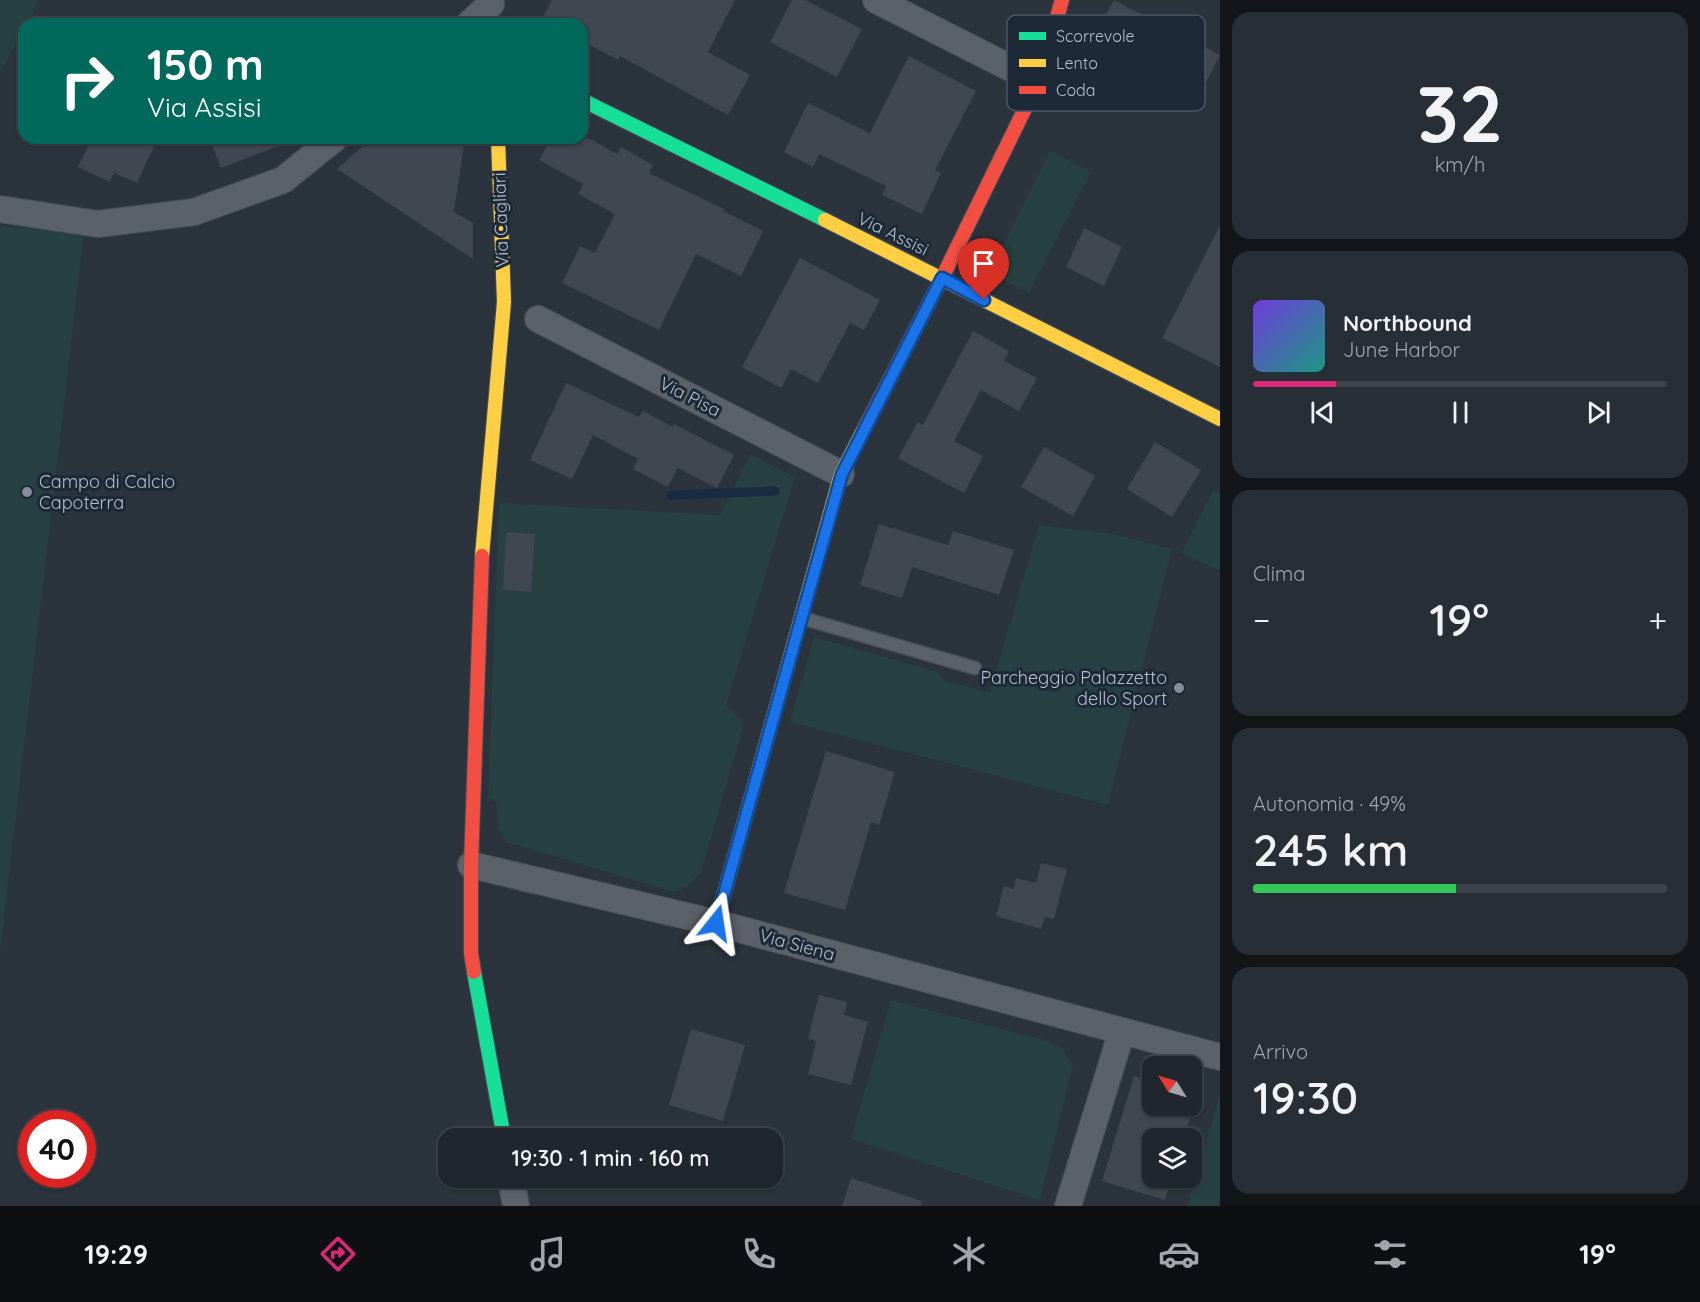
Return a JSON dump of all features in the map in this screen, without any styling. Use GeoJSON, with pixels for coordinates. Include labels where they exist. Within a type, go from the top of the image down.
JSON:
{"type":"FeatureCollection","features":[{"type":"Feature","properties":{"kind":"street"},"geometry":{"type":"LineString","coordinates":[[876,0],[1007,66]]}},
{"type":"Feature","properties":{"kind":"street"},"geometry":{"type":"LineString","coordinates":[[1058,15],[1062,0]]}},
{"type":"Feature","properties":{"kind":"street"},"geometry":{"type":"LineString","coordinates":[[478,18],[492,9]]}},
{"type":"Feature","properties":{"kind":"street","name":"Via Assisi"},"geometry":{"type":"LineString","coordinates":[[588,103],[1220,419]]}},
{"type":"Feature","properties":{"kind":"street"},"geometry":{"type":"LineString","coordinates":[[716,923],[842,474],[1024,111]]}},
{"type":"Feature","properties":{"kind":"street"},"geometry":{"type":"LineString","coordinates":[[0,209],[98,224],[194,212],[283,180],[328,144]]}},
{"type":"Feature","properties":{"kind":"street","name":"Via Cagliari"},"geometry":{"type":"LineString","coordinates":[[498,144],[504,302],[483,527],[471,865],[471,953],[502,1128]]}},
{"type":"Feature","properties":{"kind":"street","name":"Via Pisa"},"geometry":{"type":"LineString","coordinates":[[538,319],[842,474]]}},
{"type":"Feature","properties":{"kind":"street","name":"Via Siena"},"geometry":{"type":"LineString","coordinates":[[471,865],[716,923],[1220,1057]]}},
{"type":"Feature","properties":{"kind":"street"},"geometry":{"type":"LineString","coordinates":[[1068,1206],[1122,1031]]}},
{"type":"Feature","properties":{"kind":"street"},"geometry":{"type":"LineString","coordinates":[[513,1188],[516,1206]]}},
{"type":"Feature","properties":{"kind":"lane"},"geometry":{"type":"LineString","coordinates":[[801,618],[975,668]]}},
{"type":"Feature","properties":{"kind":"green space"},"geometry":{"type":"Polygon","coordinates":[[[0,0],[40,0],[30,18],[18,18],[18,40],[0,72],[0,0]]]}},
{"type":"Feature","properties":{"kind":"green space"},"geometry":{"type":"Polygon","coordinates":[[[1050,151],[1091,172],[1029,293],[969,263],[982,238],[1002,247],[1050,151]]]}},
{"type":"Feature","properties":{"kind":"green space","name":"Campo di Calcio Capoterra"},"geometry":{"type":"Polygon","coordinates":[[[0,226],[84,233],[0,953],[0,226]]]}},
{"type":"Feature","properties":{"kind":"green space"},"geometry":{"type":"Polygon","coordinates":[[[750,454],[795,477],[726,705],[744,724],[701,872],[688,886],[674,892],[506,842],[498,828],[497,803],[488,798],[499,503],[720,515],[750,454]]]}},
{"type":"Feature","properties":{"kind":"green space"},"geometry":{"type":"Polygon","coordinates":[[[1213,490],[1220,494],[1220,571],[1181,553],[1213,490]]]}},
{"type":"Feature","properties":{"kind":"green space"},"geometry":{"type":"Polygon","coordinates":[[[1039,525],[1114,534],[1172,549],[1108,805],[790,722],[814,637],[938,672],[944,681],[990,692],[1039,525]]]}},
{"type":"Feature","properties":{"kind":"green space"},"geometry":{"type":"Polygon","coordinates":[[[891,1000],[1048,1041],[1064,1051],[1073,1065],[1040,1200],[851,1139],[891,1000]]]}},
{"type":"Feature","properties":{"kind":"green space"},"geometry":{"type":"Polygon","coordinates":[[[1220,1094],[1220,1206],[1187,1206],[1192,1188],[1202,1188],[1202,1155],[1220,1094]]]}},
{"type":"Feature","properties":{"kind":"building"},"geometry":{"type":"Polygon","coordinates":[[[552,0],[735,0],[708,52],[750,75],[728,115],[620,56],[618,60],[588,44],[588,18],[542,18],[552,0]]]}},
{"type":"Feature","properties":{"kind":"building"},"geometry":{"type":"Polygon","coordinates":[[[792,0],[805,0],[862,29],[837,77],[770,42],[792,0]]]}},
{"type":"Feature","properties":{"kind":"building"},"geometry":{"type":"Polygon","coordinates":[[[1114,0],[1143,15],[1106,15],[1114,0]]]}},
{"type":"Feature","properties":{"kind":"building"},"geometry":{"type":"Polygon","coordinates":[[[1205,47],[1220,55],[1205,84],[1205,47]]]}},
{"type":"Feature","properties":{"kind":"building"},"geometry":{"type":"Polygon","coordinates":[[[909,56],[976,91],[935,170],[941,173],[922,214],[882,195],[886,186],[819,154],[813,167],[784,152],[808,103],[870,133],[909,56]]]}},
{"type":"Feature","properties":{"kind":"building"},"geometry":{"type":"Polygon","coordinates":[[[588,138],[617,154],[621,147],[653,165],[649,173],[724,209],[723,211],[763,231],[741,276],[696,254],[659,330],[562,283],[580,246],[595,253],[615,214],[578,194],[583,184],[539,160],[548,144],[588,144],[588,138]]]}},
{"type":"Feature","properties":{"kind":"building"},"geometry":{"type":"Polygon","coordinates":[[[89,144],[155,144],[137,183],[114,173],[110,182],[78,167],[89,144]]]}},
{"type":"Feature","properties":{"kind":"building"},"geometry":{"type":"Polygon","coordinates":[[[211,144],[284,144],[221,168],[211,144]]]}},
{"type":"Feature","properties":{"kind":"building"},"geometry":{"type":"Polygon","coordinates":[[[365,144],[464,144],[454,212],[473,223],[473,259],[337,169],[365,144]]]}},
{"type":"Feature","properties":{"kind":"building"},"geometry":{"type":"Polygon","coordinates":[[[1220,226],[1220,367],[1162,338],[1220,226]]]}},
{"type":"Feature","properties":{"kind":"building"},"geometry":{"type":"Polygon","coordinates":[[[1084,228],[1122,247],[1104,286],[1066,267],[1084,228]]]}},
{"type":"Feature","properties":{"kind":"building"},"geometry":{"type":"Polygon","coordinates":[[[800,258],[880,300],[864,330],[850,323],[818,383],[791,369],[781,388],[742,367],[800,258]]]}},
{"type":"Feature","properties":{"kind":"building"},"geometry":{"type":"Polygon","coordinates":[[[973,331],[1009,351],[1004,361],[1037,378],[1019,411],[981,390],[954,441],[983,456],[964,493],[898,458],[918,422],[923,425],[973,331]]]}},
{"type":"Feature","properties":{"kind":"building"},"geometry":{"type":"Polygon","coordinates":[[[566,383],[639,417],[643,411],[673,427],[674,424],[734,455],[717,488],[678,468],[668,487],[633,469],[638,459],[593,435],[572,479],[530,460],[566,383]]]}},
{"type":"Feature","properties":{"kind":"building"},"geometry":{"type":"Polygon","coordinates":[[[1155,442],[1201,470],[1172,517],[1127,489],[1155,442]]]}},
{"type":"Feature","properties":{"kind":"building"},"geometry":{"type":"Polygon","coordinates":[[[1044,447],[1095,476],[1073,516],[1021,487],[1044,447]]]}},
{"type":"Feature","properties":{"kind":"building"},"geometry":{"type":"Polygon","coordinates":[[[879,524],[948,545],[953,531],[1014,550],[999,595],[912,567],[902,598],[860,585],[879,524]]]}},
{"type":"Feature","properties":{"kind":"building"},"geometry":{"type":"Polygon","coordinates":[[[506,532],[535,534],[531,592],[503,590],[506,532]]]}},
{"type":"Feature","properties":{"kind":"building"},"geometry":{"type":"Polygon","coordinates":[[[826,751],[895,772],[879,825],[871,822],[845,910],[784,893],[826,751]]]}},
{"type":"Feature","properties":{"kind":"building"},"geometry":{"type":"Polygon","coordinates":[[[1041,863],[1067,869],[1054,919],[1045,917],[1041,929],[996,916],[1004,886],[1014,889],[1016,878],[1036,883],[1041,863]]]}},
{"type":"Feature","properties":{"kind":"building"},"geometry":{"type":"Polygon","coordinates":[[[819,995],[847,1002],[844,1015],[868,1022],[851,1085],[808,1074],[816,1041],[808,1039],[819,995]]]}},
{"type":"Feature","properties":{"kind":"building"},"geometry":{"type":"Polygon","coordinates":[[[691,1029],[745,1045],[723,1121],[669,1105],[691,1029]]]}},
{"type":"Feature","properties":{"kind":"building"},"geometry":{"type":"Polygon","coordinates":[[[1134,1076],[1142,1079],[1142,1116],[1191,1116],[1187,1128],[1142,1128],[1142,1188],[1169,1188],[1165,1200],[1102,1181],[1134,1076]]]}},
{"type":"Feature","properties":{"kind":"building"},"geometry":{"type":"Polygon","coordinates":[[[851,1178],[922,1201],[921,1206],[842,1206],[851,1178]]]}},
{"type":"Feature","properties":{"kind":"waterway"},"geometry":{"type":"LineString","coordinates":[[671,495],[775,491]]}},
{"type":"Feature","properties":{"kind":"traffic: fast"},"geometry":{"type":"LineString","coordinates":[[588,103],[825,220]]}},
{"type":"Feature","properties":{"kind":"traffic: fast"},"geometry":{"type":"LineString","coordinates":[[474,972],[502,1128]]}},
{"type":"Feature","properties":{"kind":"traffic: slow"},"geometry":{"type":"LineString","coordinates":[[482,556],[504,302],[498,144]]}},
{"type":"Feature","properties":{"kind":"traffic: slow"},"geometry":{"type":"LineString","coordinates":[[825,220],[1220,419]]}},
{"type":"Feature","properties":{"kind":"traffic: slow"},"geometry":{"type":"LineString","coordinates":[[716,923],[841,474],[863,431]]}},
{"type":"Feature","properties":{"kind":"traffic: jam"},"geometry":{"type":"LineString","coordinates":[[1058,15],[1062,0]]}},
{"type":"Feature","properties":{"kind":"traffic: jam"},"geometry":{"type":"LineString","coordinates":[[863,431],[942,278],[1024,111]]}},
{"type":"Feature","properties":{"kind":"traffic: jam"},"geometry":{"type":"LineString","coordinates":[[474,972],[471,953],[471,865],[482,556]]}},
{"type":"Feature","properties":{"kind":"place","name":"Campo di Calcio Capoterra"},"geometry":{"type":"Point","coordinates":[27,492]}},
{"type":"Feature","properties":{"kind":"place","name":"Parcheggio Palazzetto dello Sport"},"geometry":{"type":"Point","coordinates":[1179,688]}},
{"type":"Feature","properties":{"kind":"route"},"geometry":{"type":"LineString","coordinates":[[716,923],[842,474],[942,278],[984,300]]}}]}
